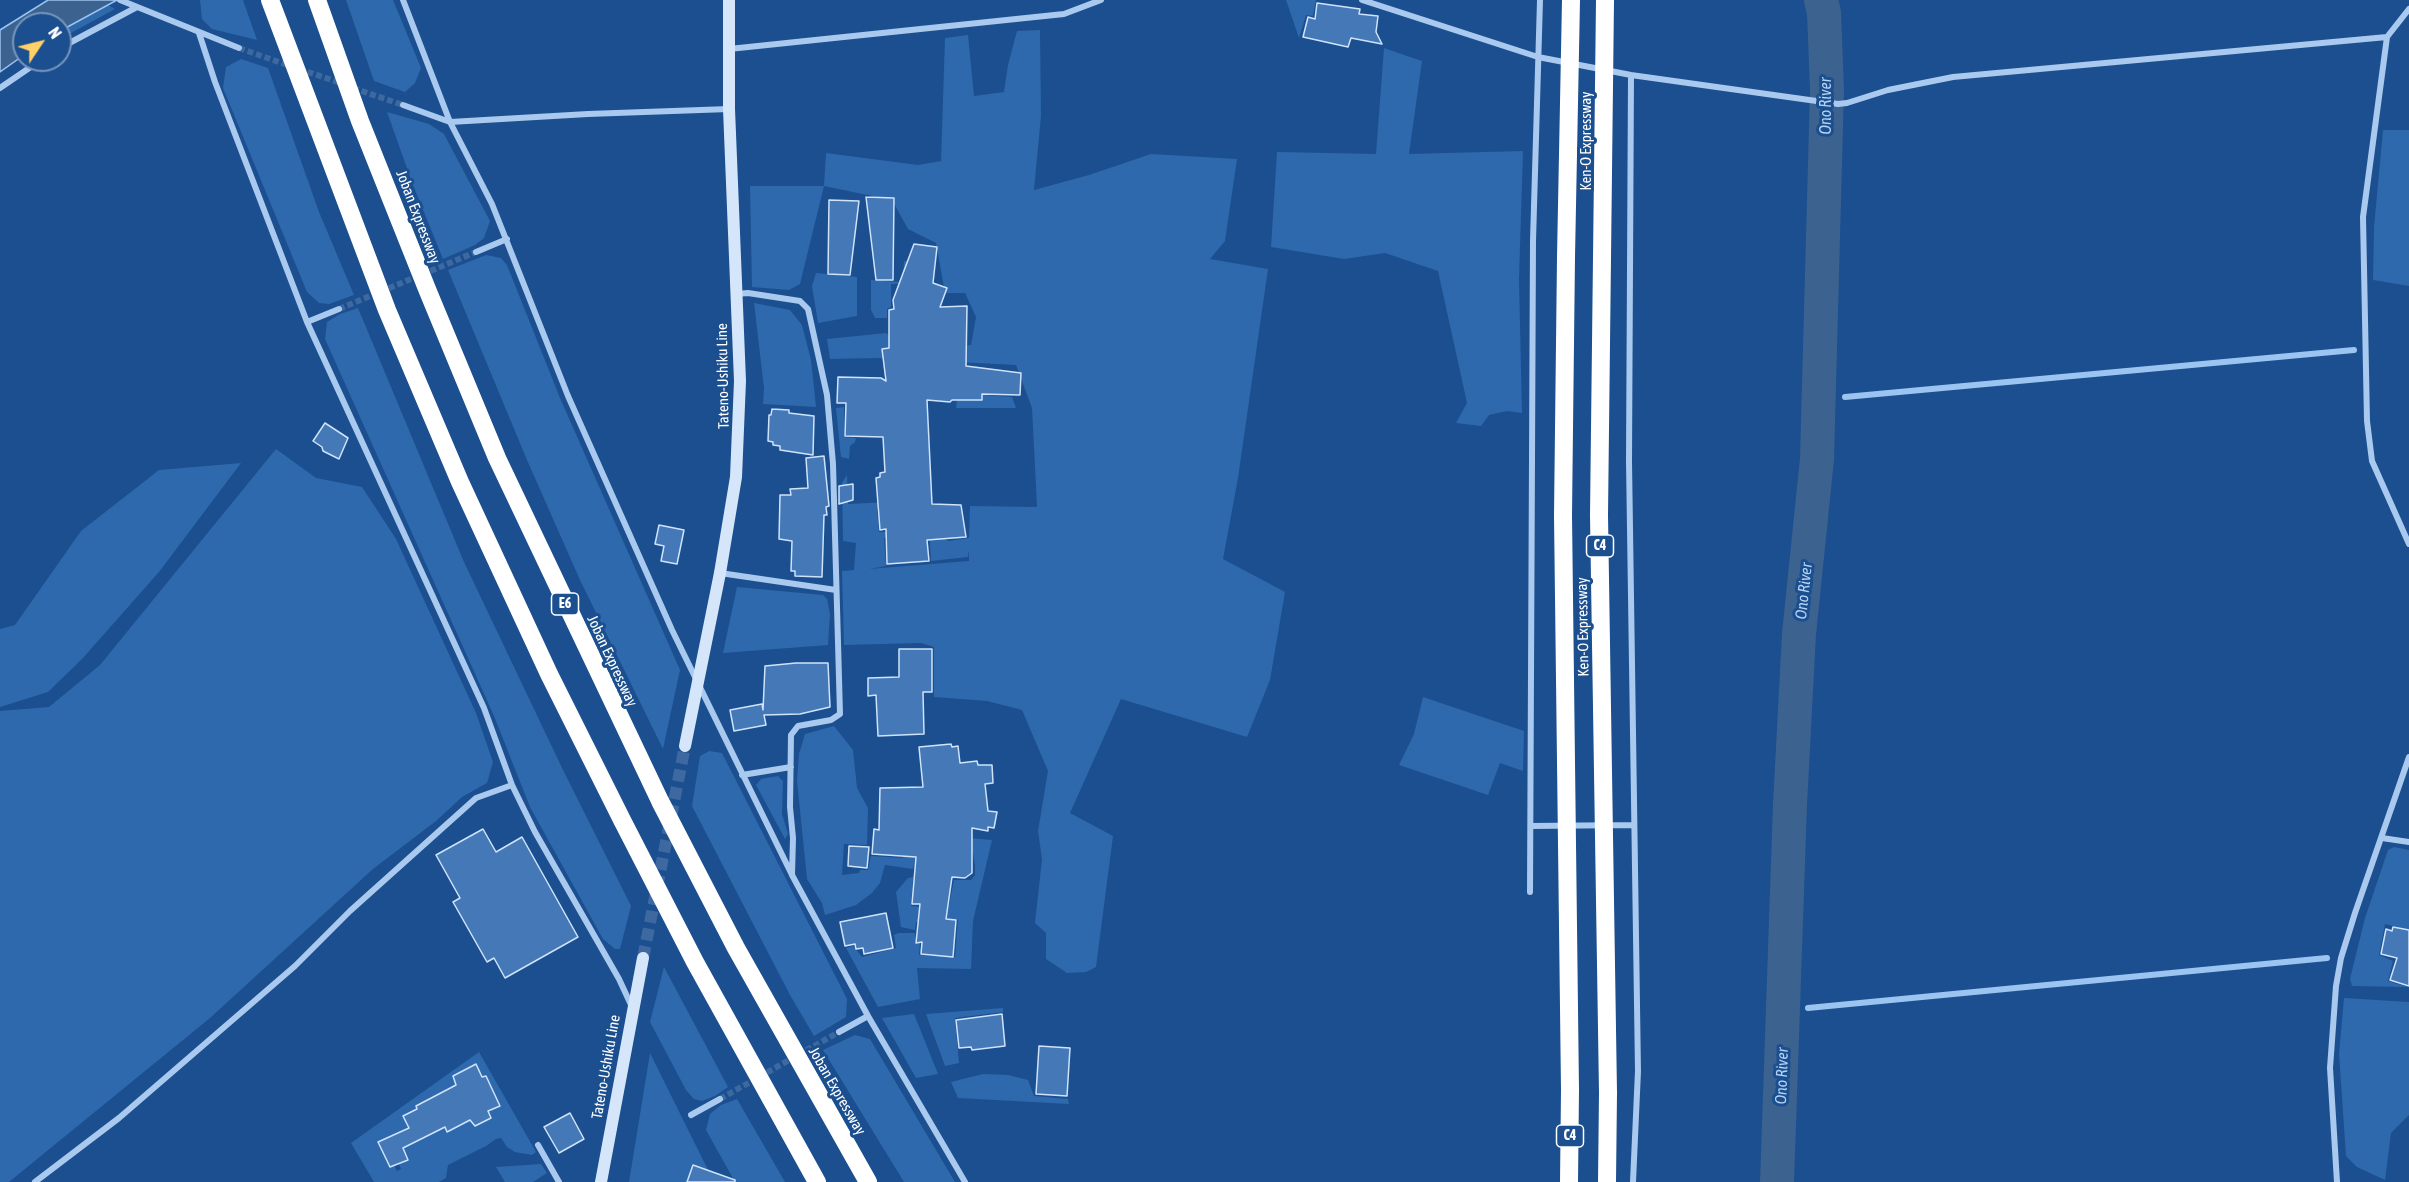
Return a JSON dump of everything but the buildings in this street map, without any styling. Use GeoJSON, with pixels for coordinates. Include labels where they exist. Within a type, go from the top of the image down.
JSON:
{"type":"FeatureCollection","features":[{"type":"Feature","properties":{"kind":"highway"},"geometry":{"type":"LineString","coordinates":[[270,0],[387,310],[465,493],[549,675],[694,962],[817,1182]]}},
{"type":"Feature","properties":{"kind":"highway","name":"Joban Expressway"},"geometry":{"type":"LineString","coordinates":[[317,0],[360,121],[427,290],[512,489],[665,812],[736,948],[868,1182]]}},
{"type":"Feature","properties":{"kind":"highway","name":"Ken-O Expressway"},"geometry":{"type":"LineString","coordinates":[[1569,1182],[1563,515],[1571,0]]}},
{"type":"Feature","properties":{"kind":"highway","name":"Ken-O Expressway"},"geometry":{"type":"LineString","coordinates":[[1605,0],[1599,515],[1608,1093],[1607,1182]]}},
{"type":"Feature","properties":{"kind":"main road","name":"Tateno-Ushiku Line"},"geometry":{"type":"LineString","coordinates":[[685,746],[720,573],[736,477],[739,369],[729,109],[729,0]]}},
{"type":"Feature","properties":{"kind":"main road","name":"Tateno-Ushiku Line"},"geometry":{"type":"LineString","coordinates":[[601,1182],[643,958]]}},
{"type":"Feature","properties":{"kind":"street"},"geometry":{"type":"LineString","coordinates":[[403,0],[450,122],[492,204],[568,396],[672,630],[792,875],[868,1016],[966,1182]]}},
{"type":"Feature","properties":{"kind":"street"},"geometry":{"type":"LineString","coordinates":[[729,49],[1064,14],[1101,0]]}},
{"type":"Feature","properties":{"kind":"street"},"geometry":{"type":"LineString","coordinates":[[1362,0],[1538,57],[1631,75],[1838,104],[1846,104],[1888,90],[1953,76],[2386,37]]}},
{"type":"Feature","properties":{"kind":"street"},"geometry":{"type":"LineString","coordinates":[[1530,892],[1533,252],[1540,0]]}},
{"type":"Feature","properties":{"kind":"street"},"geometry":{"type":"LineString","coordinates":[[122,1],[239,48]]}},
{"type":"Feature","properties":{"kind":"street"},"geometry":{"type":"LineString","coordinates":[[72,42],[137,7]]}},
{"type":"Feature","properties":{"kind":"street"},"geometry":{"type":"LineString","coordinates":[[2409,9],[2386,37],[2363,217],[2367,421],[2372,461],[2409,544]]}},
{"type":"Feature","properties":{"kind":"street"},"geometry":{"type":"LineString","coordinates":[[199,33],[214,82],[307,322],[484,708],[512,785],[535,832],[619,980],[632,1008]]}},
{"type":"Feature","properties":{"kind":"street"},"geometry":{"type":"LineString","coordinates":[[0,88],[23,72]]}},
{"type":"Feature","properties":{"kind":"street"},"geometry":{"type":"LineString","coordinates":[[1631,75],[1629,461],[1638,1071],[1633,1182]]}},
{"type":"Feature","properties":{"kind":"street"},"geometry":{"type":"LineString","coordinates":[[403,105],[450,122],[729,109]]}},
{"type":"Feature","properties":{"kind":"street"},"geometry":{"type":"LineString","coordinates":[[476,252],[507,239]]}},
{"type":"Feature","properties":{"kind":"street"},"geometry":{"type":"LineString","coordinates":[[735,294],[748,292],[800,301],[808,309],[827,395],[833,465],[840,714],[831,720],[798,726],[792,735],[790,807],[793,838],[792,875]]}},
{"type":"Feature","properties":{"kind":"street"},"geometry":{"type":"LineString","coordinates":[[307,322],[339,309]]}},
{"type":"Feature","properties":{"kind":"street"},"geometry":{"type":"LineString","coordinates":[[720,573],[836,590]]}},
{"type":"Feature","properties":{"kind":"street"},"geometry":{"type":"LineString","coordinates":[[2337,1182],[2330,1068],[2336,986],[2342,958],[2409,758]]}},
{"type":"Feature","properties":{"kind":"street"},"geometry":{"type":"LineString","coordinates":[[742,775],[791,767]]}},
{"type":"Feature","properties":{"kind":"street"},"geometry":{"type":"LineString","coordinates":[[35,1182],[119,1118],[295,966],[350,911],[476,798],[512,785]]}},
{"type":"Feature","properties":{"kind":"street"},"geometry":{"type":"LineString","coordinates":[[1531,826],[1633,825]]}},
{"type":"Feature","properties":{"kind":"street"},"geometry":{"type":"LineString","coordinates":[[2382,838],[2409,842]]}},
{"type":"Feature","properties":{"kind":"street"},"geometry":{"type":"LineString","coordinates":[[838,1032],[868,1016]]}},
{"type":"Feature","properties":{"kind":"street"},"geometry":{"type":"LineString","coordinates":[[691,1115],[720,1099]]}},
{"type":"Feature","properties":{"kind":"street"},"geometry":{"type":"LineString","coordinates":[[538,1145],[559,1182]]}},
{"type":"Feature","properties":{"kind":"shaded area"},"geometry":{"type":"Polygon","coordinates":[[[48,0],[117,0],[72,24],[72,12],[29,12],[48,0]]]}},
{"type":"Feature","properties":{"kind":"shaded area"},"geometry":{"type":"Polygon","coordinates":[[[200,0],[243,0],[257,40],[212,29],[202,19],[200,0]]]}},
{"type":"Feature","properties":{"kind":"shaded area"},"geometry":{"type":"Polygon","coordinates":[[[346,0],[393,0],[421,68],[415,83],[405,92],[374,81],[346,0]]]}},
{"type":"Feature","properties":{"kind":"shaded area"},"geometry":{"type":"Polygon","coordinates":[[[1286,0],[1316,0],[1313,16],[1306,15],[1299,38],[1286,0]]]}},
{"type":"Feature","properties":{"kind":"shaded area"},"geometry":{"type":"Polygon","coordinates":[[[108,5],[115,9],[72,32],[72,24],[108,5]]]}},
{"type":"Feature","properties":{"kind":"shaded area"},"geometry":{"type":"Polygon","coordinates":[[[12,22],[12,64],[0,72],[0,30],[12,22]]]}},
{"type":"Feature","properties":{"kind":"shaded area"},"geometry":{"type":"Polygon","coordinates":[[[1040,30],[1041,116],[1034,190],[1089,175],[1151,154],[1237,159],[1225,241],[1210,259],[1268,269],[1238,478],[1223,559],[1285,592],[1270,680],[1247,737],[1121,699],[1070,813],[1113,836],[1096,967],[1086,972],[1067,973],[1046,959],[1046,933],[1035,923],[1042,859],[1038,831],[1048,771],[1022,710],[987,701],[934,697],[934,647],[921,643],[844,645],[842,571],[854,570],[856,543],[843,541],[842,483],[847,475],[848,504],[932,500],[877,508],[879,532],[889,532],[890,537],[884,538],[886,566],[869,569],[969,561],[969,550],[968,557],[931,561],[929,526],[948,541],[969,538],[970,506],[1037,507],[1032,408],[1016,365],[876,358],[830,359],[827,339],[886,333],[894,339],[938,347],[971,345],[976,317],[965,293],[945,293],[936,243],[908,229],[892,200],[824,186],[826,153],[918,165],[941,161],[945,38],[968,35],[974,96],[1004,92],[1017,31],[1040,30]]]}},
{"type":"Feature","properties":{"kind":"shaded area"},"geometry":{"type":"Polygon","coordinates":[[[1384,48],[1422,61],[1409,154],[1523,151],[1519,279],[1522,413],[1507,411],[1489,415],[1481,426],[1456,423],[1467,403],[1438,271],[1385,253],[1344,259],[1271,247],[1277,152],[1376,154],[1384,48]]]}},
{"type":"Feature","properties":{"kind":"shaded area"},"geometry":{"type":"Polygon","coordinates":[[[241,59],[268,68],[319,212],[354,295],[329,304],[319,303],[307,292],[223,88],[226,67],[241,59]]]}},
{"type":"Feature","properties":{"kind":"shaded area"},"geometry":{"type":"Polygon","coordinates":[[[387,112],[429,124],[444,134],[490,221],[484,238],[475,245],[443,259],[387,112]]]}},
{"type":"Feature","properties":{"kind":"shaded area"},"geometry":{"type":"Polygon","coordinates":[[[2383,130],[2409,130],[2409,286],[2373,280],[2374,227],[2383,130]]]}},
{"type":"Feature","properties":{"kind":"shaded area"},"geometry":{"type":"Polygon","coordinates":[[[750,186],[824,186],[800,284],[789,290],[752,287],[750,186]]]}},
{"type":"Feature","properties":{"kind":"shaded area"},"geometry":{"type":"Polygon","coordinates":[[[486,255],[501,258],[507,265],[560,398],[680,670],[663,749],[580,580],[448,270],[486,255]]]}},
{"type":"Feature","properties":{"kind":"shaded area"},"geometry":{"type":"Polygon","coordinates":[[[904,261],[933,265],[917,283],[891,284],[891,307],[887,309],[887,318],[875,318],[871,310],[871,280],[899,282],[903,277],[904,261]]]}},
{"type":"Feature","properties":{"kind":"shaded area"},"geometry":{"type":"Polygon","coordinates":[[[816,273],[857,277],[857,316],[818,323],[812,286],[816,273]]]}},
{"type":"Feature","properties":{"kind":"shaded area"},"geometry":{"type":"Polygon","coordinates":[[[754,303],[790,310],[802,325],[811,360],[816,407],[763,404],[764,388],[754,303]]]}},
{"type":"Feature","properties":{"kind":"shaded area"},"geometry":{"type":"Polygon","coordinates":[[[358,308],[464,562],[631,906],[620,949],[615,949],[603,939],[530,807],[494,716],[325,339],[327,322],[340,314],[358,308]]]}},
{"type":"Feature","properties":{"kind":"shaded area"},"geometry":{"type":"Polygon","coordinates":[[[958,393],[1012,397],[1016,408],[956,408],[958,393]]]}},
{"type":"Feature","properties":{"kind":"shaded area"},"geometry":{"type":"Polygon","coordinates":[[[844,407],[844,437],[856,438],[850,446],[849,459],[841,457],[836,408],[844,407]]]}},
{"type":"Feature","properties":{"kind":"shaded area"},"geometry":{"type":"Polygon","coordinates":[[[276,449],[316,478],[362,487],[396,539],[476,713],[493,762],[487,783],[462,797],[436,821],[373,869],[210,1018],[9,1182],[0,1182],[0,711],[49,707],[100,665],[276,449]]]}},
{"type":"Feature","properties":{"kind":"shaded area"},"geometry":{"type":"Polygon","coordinates":[[[241,463],[159,572],[82,659],[48,692],[0,707],[0,629],[15,625],[81,531],[159,470],[241,463]]]}},
{"type":"Feature","properties":{"kind":"shaded area"},"geometry":{"type":"Polygon","coordinates":[[[737,587],[823,595],[827,599],[830,614],[828,645],[723,653],[737,587]]]}},
{"type":"Feature","properties":{"kind":"shaded area"},"geometry":{"type":"Polygon","coordinates":[[[1423,697],[1524,731],[1523,771],[1500,763],[1488,795],[1399,765],[1414,734],[1423,697]]]}},
{"type":"Feature","properties":{"kind":"shaded area"},"geometry":{"type":"Polygon","coordinates":[[[834,726],[853,750],[857,788],[868,808],[867,845],[844,844],[842,875],[868,870],[871,856],[903,858],[905,831],[918,845],[913,869],[885,865],[880,883],[872,893],[856,905],[825,915],[822,903],[807,879],[797,781],[799,754],[805,734],[834,726]]]}},
{"type":"Feature","properties":{"kind":"shaded area"},"geometry":{"type":"Polygon","coordinates":[[[709,751],[722,753],[847,999],[846,1017],[814,1036],[790,995],[692,806],[700,756],[709,751]]]}},
{"type":"Feature","properties":{"kind":"shaded area"},"geometry":{"type":"Polygon","coordinates":[[[778,776],[783,781],[782,814],[788,834],[785,839],[756,785],[761,779],[778,776]]]}},
{"type":"Feature","properties":{"kind":"shaded area"},"geometry":{"type":"Polygon","coordinates":[[[947,836],[992,840],[973,921],[971,969],[917,968],[920,999],[878,1007],[846,948],[853,946],[862,957],[896,948],[894,935],[898,933],[915,933],[916,942],[920,943],[919,955],[955,957],[958,920],[922,916],[921,922],[916,922],[915,930],[901,927],[896,892],[908,878],[913,877],[911,906],[933,908],[933,913],[947,915],[954,880],[971,880],[975,875],[975,866],[973,853],[945,849],[947,836]]]}},
{"type":"Feature","properties":{"kind":"shaded area"},"geometry":{"type":"Polygon","coordinates":[[[2394,847],[2409,850],[2409,930],[2385,924],[2379,955],[2393,961],[2388,981],[2408,987],[2352,986],[2350,979],[2365,918],[2388,850],[2394,847]]]}},
{"type":"Feature","properties":{"kind":"shaded area"},"geometry":{"type":"Polygon","coordinates":[[[664,967],[728,1087],[702,1101],[694,1099],[686,1090],[650,1022],[664,967]]]}},
{"type":"Feature","properties":{"kind":"shaded area"},"geometry":{"type":"Polygon","coordinates":[[[2344,998],[2409,1002],[2409,1115],[2391,1133],[2385,1180],[2357,1167],[2346,1156],[2339,1054],[2344,998]]]}},
{"type":"Feature","properties":{"kind":"shaded area"},"geometry":{"type":"Polygon","coordinates":[[[1003,1008],[1003,1012],[955,1018],[959,1063],[945,1066],[926,1014],[1003,1008]]]}},
{"type":"Feature","properties":{"kind":"shaded area"},"geometry":{"type":"Polygon","coordinates":[[[914,1014],[938,1074],[916,1078],[882,1018],[914,1014]]]}},
{"type":"Feature","properties":{"kind":"shaded area"},"geometry":{"type":"Polygon","coordinates":[[[855,1035],[870,1039],[955,1182],[904,1182],[823,1050],[855,1035]]]}},
{"type":"Feature","properties":{"kind":"shaded area"},"geometry":{"type":"Polygon","coordinates":[[[479,1052],[536,1152],[532,1155],[515,1152],[507,1147],[501,1138],[448,1165],[446,1178],[439,1182],[374,1182],[351,1143],[479,1052]],[[476,1064],[453,1076],[456,1085],[416,1106],[417,1109],[470,1120],[475,1126],[491,1118],[488,1111],[500,1106],[486,1077],[482,1077],[476,1064]],[[396,1134],[378,1142],[390,1167],[394,1165],[397,1171],[401,1169],[399,1164],[408,1160],[396,1134]]]}},
{"type":"Feature","properties":{"kind":"shaded area"},"geometry":{"type":"Polygon","coordinates":[[[650,1053],[714,1182],[629,1182],[650,1053]]]}},
{"type":"Feature","properties":{"kind":"shaded area"},"geometry":{"type":"Polygon","coordinates":[[[983,1074],[1008,1075],[1028,1080],[1034,1096],[1068,1099],[1069,1104],[958,1098],[951,1082],[983,1074]]]}},
{"type":"Feature","properties":{"kind":"shaded area"},"geometry":{"type":"Polygon","coordinates":[[[737,1099],[785,1182],[735,1182],[706,1130],[710,1114],[721,1105],[737,1099]]]}},
{"type":"Feature","properties":{"kind":"shaded area"},"geometry":{"type":"Polygon","coordinates":[[[541,1164],[547,1173],[533,1182],[505,1182],[496,1167],[541,1164]]]}},
{"type":"Feature","properties":{"kind":"waterway","name":"Ono River"},"geometry":{"type":"LineString","coordinates":[[1777,1182],[1790,804],[1799,634],[1817,459],[1827,89],[1824,13],[1821,0]]}},
{"type":"Feature","properties":{"kind":"waterway"},"geometry":{"type":"LineString","coordinates":[[1845,397],[2354,350]]}},
{"type":"Feature","properties":{"kind":"waterway"},"geometry":{"type":"LineString","coordinates":[[1808,1008],[2327,958]]}},
{"type":"Feature","properties":{"kind":"waterway","name":"Ono River"},"geometry":{"type":"LineString","coordinates":[[1783,1012],[1787,1011]]}},
{"type":"Feature","properties":{"kind":"tunnel"},"geometry":{"type":"LineString","coordinates":[[239,48],[290,66]]}},
{"type":"Feature","properties":{"kind":"tunnel"},"geometry":{"type":"LineString","coordinates":[[299,69],[344,84]]}},
{"type":"Feature","properties":{"kind":"tunnel"},"geometry":{"type":"LineString","coordinates":[[353,88],[403,105]]}},
{"type":"Feature","properties":{"kind":"tunnel"},"geometry":{"type":"LineString","coordinates":[[339,309],[476,252]]}},
{"type":"Feature","properties":{"kind":"tunnel"},"geometry":{"type":"LineString","coordinates":[[643,958],[685,746]]}},
{"type":"Feature","properties":{"kind":"tunnel"},"geometry":{"type":"LineString","coordinates":[[720,1099],[839,1032]]}}]}
